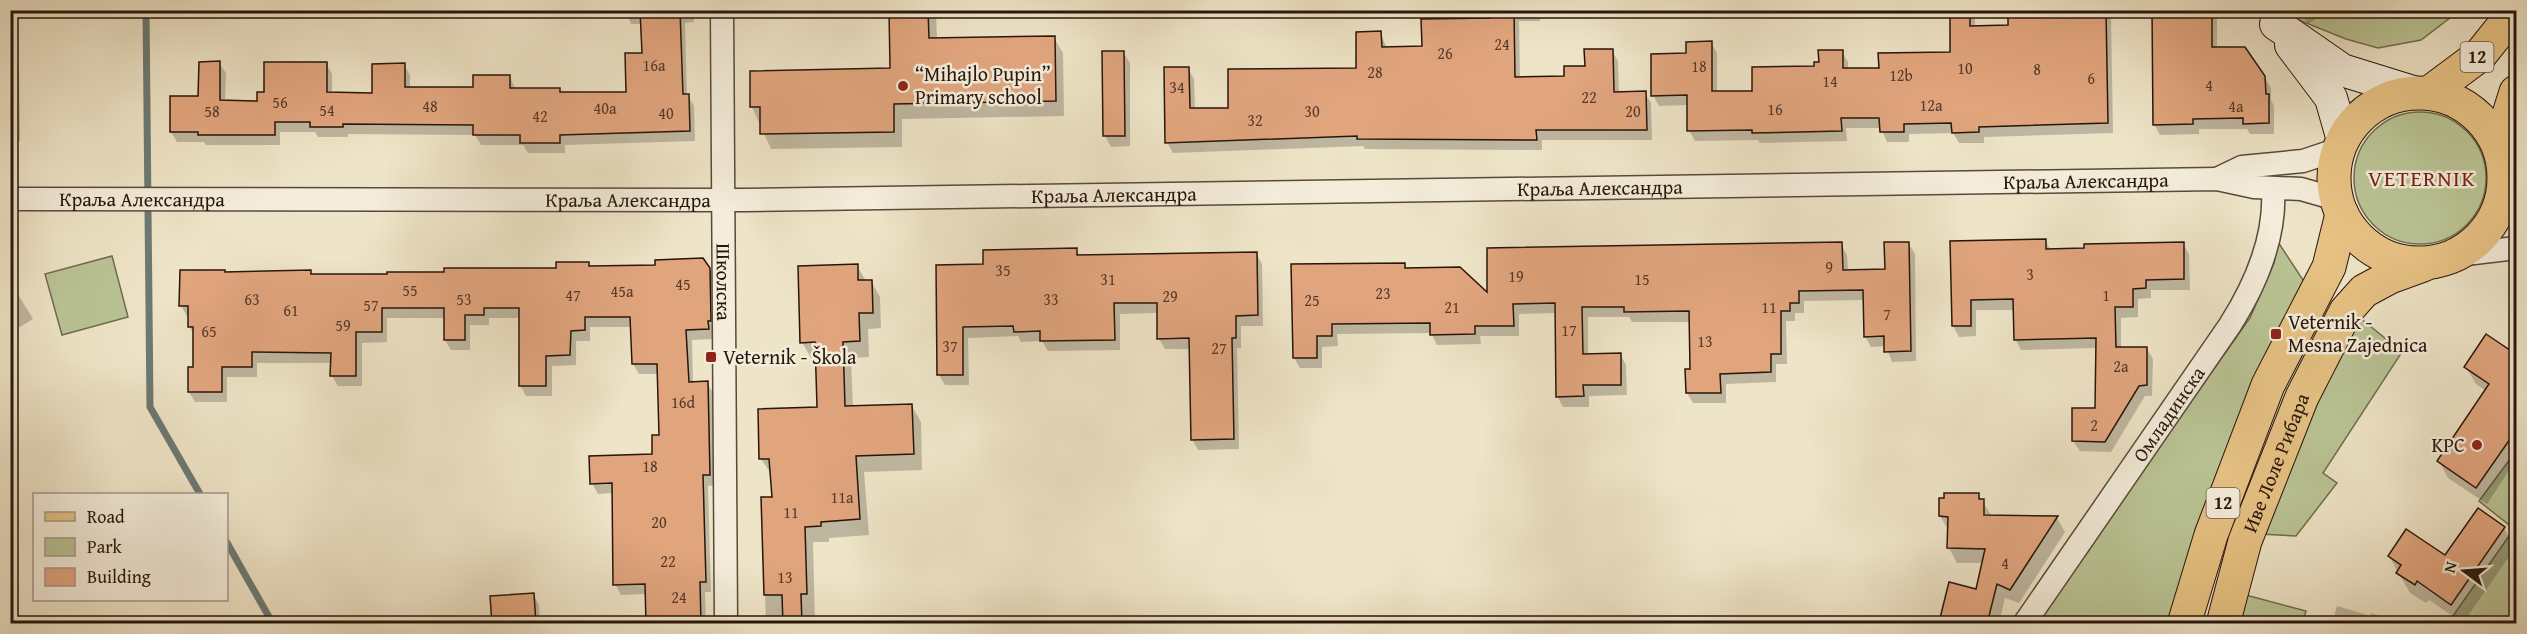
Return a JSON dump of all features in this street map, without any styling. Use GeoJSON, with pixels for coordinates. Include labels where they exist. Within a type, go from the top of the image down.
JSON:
{"type":"FeatureCollection","features":[{"type":"Feature","properties":{"kind":"main road","name":"12"},"geometry":{"type":"LineString","coordinates":[[2421,93],[2480,55],[2516,10]]}},
{"type":"Feature","properties":{"kind":"main road","name":"12"},"geometry":{"type":"LineString","coordinates":[[2442,259],[2481,238],[2494,220],[2508,172],[2506,124],[2517,92]]}},
{"type":"Feature","properties":{"kind":"main road","name":"12"},"geometry":{"type":"LineString","coordinates":[[2339,206],[2334,174],[2341,145],[2360,116],[2371,107],[2398,95],[2421,93],[2457,101],[2480,118],[2490,129],[2508,172]]}},
{"type":"Feature","properties":{"kind":"main road"},"geometry":{"type":"LineString","coordinates":[[2339,206],[2359,239],[2377,252],[2398,261],[2442,259]]}},
{"type":"Feature","properties":{"kind":"main road","name":"Иве Лоле Рибара"},"geometry":{"type":"LineString","coordinates":[[2184,624],[2211,535],[2268,385],[2329,267],[2339,206]]}},
{"type":"Feature","properties":{"kind":"main road","name":"Иве Лоле Рибара"},"geometry":{"type":"LineString","coordinates":[[2223,624],[2245,541],[2302,397],[2346,311],[2364,291],[2390,276],[2442,259]]}},
{"type":"Feature","properties":{"kind":"street","name":"Школска"},"geometry":{"type":"LineString","coordinates":[[722,10],[726,624]]}},
{"type":"Feature","properties":{"kind":"street"},"geometry":{"type":"LineString","coordinates":[[2271,17],[2342,70],[2421,93]]}},
{"type":"Feature","properties":{"kind":"street"},"geometry":{"type":"LineString","coordinates":[[2217,179],[2242,167],[2303,161],[2341,145],[2331,99],[2271,17]]}},
{"type":"Feature","properties":{"kind":"street","name":"Краља Александра"},"geometry":{"type":"LineString","coordinates":[[10,199],[119,201],[724,200],[2217,179]]}},
{"type":"Feature","properties":{"kind":"street"},"geometry":{"type":"LineString","coordinates":[[2217,179],[2240,185],[2273,189],[2301,189],[2339,206]]}},
{"type":"Feature","properties":{"kind":"street","name":"Омладинска"},"geometry":{"type":"LineString","coordinates":[[2024,624],[2230,325],[2248,295],[2262,262],[2274,211],[2273,189]]}},
{"type":"Feature","properties":{"kind":"street"},"geometry":{"type":"LineString","coordinates":[[2442,259],[2517,248]]}},
{"type":"Feature","properties":{"kind":"green space"},"geometry":{"type":"Polygon","coordinates":[[[2311,11],[2459,11],[2421,40],[2378,48],[2346,39],[2296,19],[2311,11]]]}},
{"type":"Feature","properties":{"kind":"green space"},"geometry":{"type":"Polygon","coordinates":[[[2420,112],[2445,117],[2467,131],[2481,153],[2486,178],[2481,203],[2467,225],[2445,239],[2420,244],[2395,239],[2373,225],[2359,203],[2354,178],[2359,153],[2373,131],[2395,117],[2420,112]]]}},
{"type":"Feature","properties":{"kind":"green space"},"geometry":{"type":"Polygon","coordinates":[[[2278,242],[2307,286],[2171,623],[2034,624],[2250,318],[2274,263],[2278,242]]]}},
{"type":"Feature","properties":{"kind":"green space"},"geometry":{"type":"Polygon","coordinates":[[[112,256],[128,317],[62,335],[45,274],[112,256]]]}},
{"type":"Feature","properties":{"kind":"green space"},"geometry":{"type":"Polygon","coordinates":[[[2359,317],[2402,352],[2323,473],[2337,483],[2296,536],[2260,534],[2298,437],[2359,317]]]}},
{"type":"Feature","properties":{"kind":"green space"},"geometry":{"type":"Polygon","coordinates":[[[2516,451],[2516,623],[2448,623],[2514,529],[2479,501],[2516,451]]]}},
{"type":"Feature","properties":{"kind":"green space"},"geometry":{"type":"Polygon","coordinates":[[[2242,594],[2306,611],[2303,623],[2234,624],[2242,594]]]}},
{"type":"Feature","properties":{"kind":"building"},"geometry":{"type":"Polygon","coordinates":[[[640,10],[680,10],[683,94],[689,94],[690,131],[560,135],[560,143],[520,143],[520,135],[473,135],[473,125],[343,124],[343,127],[310,127],[310,122],[275,122],[275,135],[198,135],[198,132],[170,132],[170,96],[198,96],[199,62],[220,61],[220,100],[257,101],[257,92],[264,92],[264,62],[327,62],[327,92],[372,93],[372,64],[405,63],[405,87],[473,87],[473,75],[510,75],[510,88],[560,88],[560,92],[626,92],[625,53],[642,53],[640,10]]]}},
{"type":"Feature","properties":{"kind":"building","name":"“Mihajlo Pupin” Primary school"},"geometry":{"type":"Polygon","coordinates":[[[889,10],[928,10],[929,38],[1055,36],[1056,101],[894,104],[894,132],[760,134],[760,107],[750,107],[750,71],[890,68],[889,10]]]}},
{"type":"Feature","properties":{"kind":"building"},"geometry":{"type":"Polygon","coordinates":[[[1490,10],[1514,10],[1515,77],[1564,76],[1564,66],[1585,66],[1584,49],[1613,49],[1614,92],[1646,91],[1647,130],[1536,130],[1537,140],[1357,139],[1357,136],[1165,143],[1164,67],[1189,67],[1190,108],[1228,108],[1228,69],[1356,68],[1356,32],[1381,31],[1382,47],[1422,46],[1421,19],[1490,18],[1490,10]]]}},
{"type":"Feature","properties":{"kind":"building"},"geometry":{"type":"Polygon","coordinates":[[[1950,10],[1970,10],[1970,26],[2008,25],[2008,10],[2106,10],[2108,123],[1979,127],[1979,132],[1952,133],[1951,123],[1904,124],[1904,132],[1880,132],[1879,118],[1841,118],[1842,131],[1752,133],[1752,130],[1687,131],[1687,95],[1651,96],[1651,54],[1686,53],[1686,42],[1712,41],[1712,91],[1752,91],[1752,67],[1814,66],[1814,62],[1819,62],[1818,50],[1843,50],[1843,68],[1879,68],[1878,53],[1950,52],[1950,10]]]}},
{"type":"Feature","properties":{"kind":"building"},"geometry":{"type":"Polygon","coordinates":[[[2152,10],[2212,10],[2212,47],[2245,47],[2265,76],[2266,94],[2269,94],[2269,123],[2243,124],[2243,118],[2193,119],[2193,124],[2153,125],[2152,10]]]}},
{"type":"Feature","properties":{"kind":"building"},"geometry":{"type":"Polygon","coordinates":[[[1102,51],[1124,51],[1125,136],[1103,136],[1102,51]]]}},
{"type":"Feature","properties":{"kind":"building"},"geometry":{"type":"Polygon","coordinates":[[[2046,239],[2046,249],[2084,248],[2084,244],[2184,242],[2184,279],[2146,280],[2146,288],[2133,289],[2133,307],[2115,307],[2116,347],[2147,347],[2147,385],[2139,386],[2105,442],[2072,441],[2072,408],[2095,408],[2096,338],[2014,340],[2013,299],[1971,300],[1971,326],[1952,326],[1950,241],[2046,239]]]}},
{"type":"Feature","properties":{"kind":"building"},"geometry":{"type":"Polygon","coordinates":[[[1842,242],[1843,270],[1885,269],[1884,242],[1909,242],[1911,351],[1884,352],[1884,336],[1864,337],[1863,290],[1799,291],[1799,303],[1790,303],[1790,311],[1781,311],[1781,354],[1771,354],[1771,372],[1720,374],[1721,393],[1686,393],[1685,369],[1690,369],[1689,311],[1624,312],[1624,307],[1582,307],[1583,354],[1621,353],[1621,385],[1583,385],[1584,396],[1556,397],[1555,303],[1513,304],[1514,326],[1475,326],[1475,334],[1430,335],[1430,323],[1332,324],[1332,336],[1317,336],[1317,358],[1293,358],[1291,264],[1405,263],[1405,268],[1460,267],[1487,292],[1487,248],[1842,242]]]}},
{"type":"Feature","properties":{"kind":"building"},"geometry":{"type":"Polygon","coordinates":[[[1077,248],[1077,255],[1257,252],[1258,315],[1236,316],[1236,338],[1232,338],[1234,439],[1191,440],[1189,338],[1157,339],[1157,303],[1114,303],[1115,340],[1040,341],[1040,331],[1014,332],[1013,326],[963,327],[963,375],[937,375],[936,265],[983,264],[983,250],[1077,248]]]}},
{"type":"Feature","properties":{"kind":"building"},"geometry":{"type":"Polygon","coordinates":[[[703,258],[710,268],[711,321],[708,321],[709,329],[686,330],[689,382],[708,381],[710,475],[703,475],[706,582],[700,582],[701,624],[646,624],[645,584],[613,585],[612,483],[590,484],[589,456],[652,454],[652,435],[659,435],[657,364],[632,364],[630,317],[585,317],[585,330],[571,331],[570,355],[546,356],[546,386],[519,386],[519,308],[484,308],[484,315],[465,315],[465,340],[444,340],[444,308],[382,308],[382,332],[356,332],[356,376],[330,376],[331,353],[252,352],[252,367],[222,367],[222,392],[188,392],[188,367],[193,367],[193,327],[188,327],[188,306],[179,306],[180,270],[225,270],[225,272],[311,270],[311,274],[387,274],[387,272],[444,272],[444,268],[556,268],[556,262],[589,262],[589,266],[655,265],[655,260],[703,258]]]}},
{"type":"Feature","properties":{"kind":"building"},"geometry":{"type":"Polygon","coordinates":[[[858,264],[858,280],[872,280],[873,313],[859,313],[860,341],[843,342],[845,406],[912,404],[914,454],[856,456],[860,519],[821,522],[821,526],[805,527],[807,594],[801,594],[802,624],[783,624],[782,595],[764,595],[761,497],[772,497],[769,459],[759,459],[758,409],[817,407],[815,342],[800,343],[798,266],[858,264]]]}},
{"type":"Feature","properties":{"kind":"building","name":"KPC"},"geometry":{"type":"Polygon","coordinates":[[[2486,334],[2517,355],[2517,429],[2476,488],[2437,461],[2489,384],[2464,367],[2486,334]]]}},
{"type":"Feature","properties":{"kind":"building"},"geometry":{"type":"Polygon","coordinates":[[[1944,493],[1979,493],[1979,499],[1984,499],[1984,515],[2058,516],[2010,590],[1997,584],[1987,624],[1963,624],[1940,618],[1949,582],[1976,589],[1985,549],[1947,548],[1948,517],[1939,516],[1939,498],[1944,498],[1944,493]]]}},
{"type":"Feature","properties":{"kind":"building"},"geometry":{"type":"Polygon","coordinates":[[[2478,508],[2505,527],[2451,605],[2417,581],[2415,585],[2396,573],[2401,565],[2388,556],[2406,529],[2445,555],[2478,508]]]}},
{"type":"Feature","properties":{"kind":"building"},"geometry":{"type":"Polygon","coordinates":[[[534,593],[536,624],[492,624],[490,596],[534,593]]]}},
{"type":"Feature","properties":{"kind":"waterway"},"geometry":{"type":"LineString","coordinates":[[146,10],[150,407],[199,493]]}},
{"type":"Feature","properties":{"kind":"waterway"},"geometry":{"type":"LineString","coordinates":[[228,545],[273,624]]}},
{"type":"Feature","properties":{"kind":"place","name":"“Mihajlo Pupin” Primary school"},"geometry":{"type":"Point","coordinates":[903,86]}},
{"type":"Feature","properties":{"kind":"place","name":"Veternik - Mesna Zajednica"},"geometry":{"type":"Point","coordinates":[2276,334]}},
{"type":"Feature","properties":{"kind":"place","name":"Veternik - Škola"},"geometry":{"type":"Point","coordinates":[711,357]}},
{"type":"Feature","properties":{"kind":"place","name":"KPC"},"geometry":{"type":"Point","coordinates":[2477,445]}},
{"type":"Feature","properties":{"kind":"district","name":"VETERNIK"},"geometry":{"type":"Point","coordinates":[2422,178]}}]}
